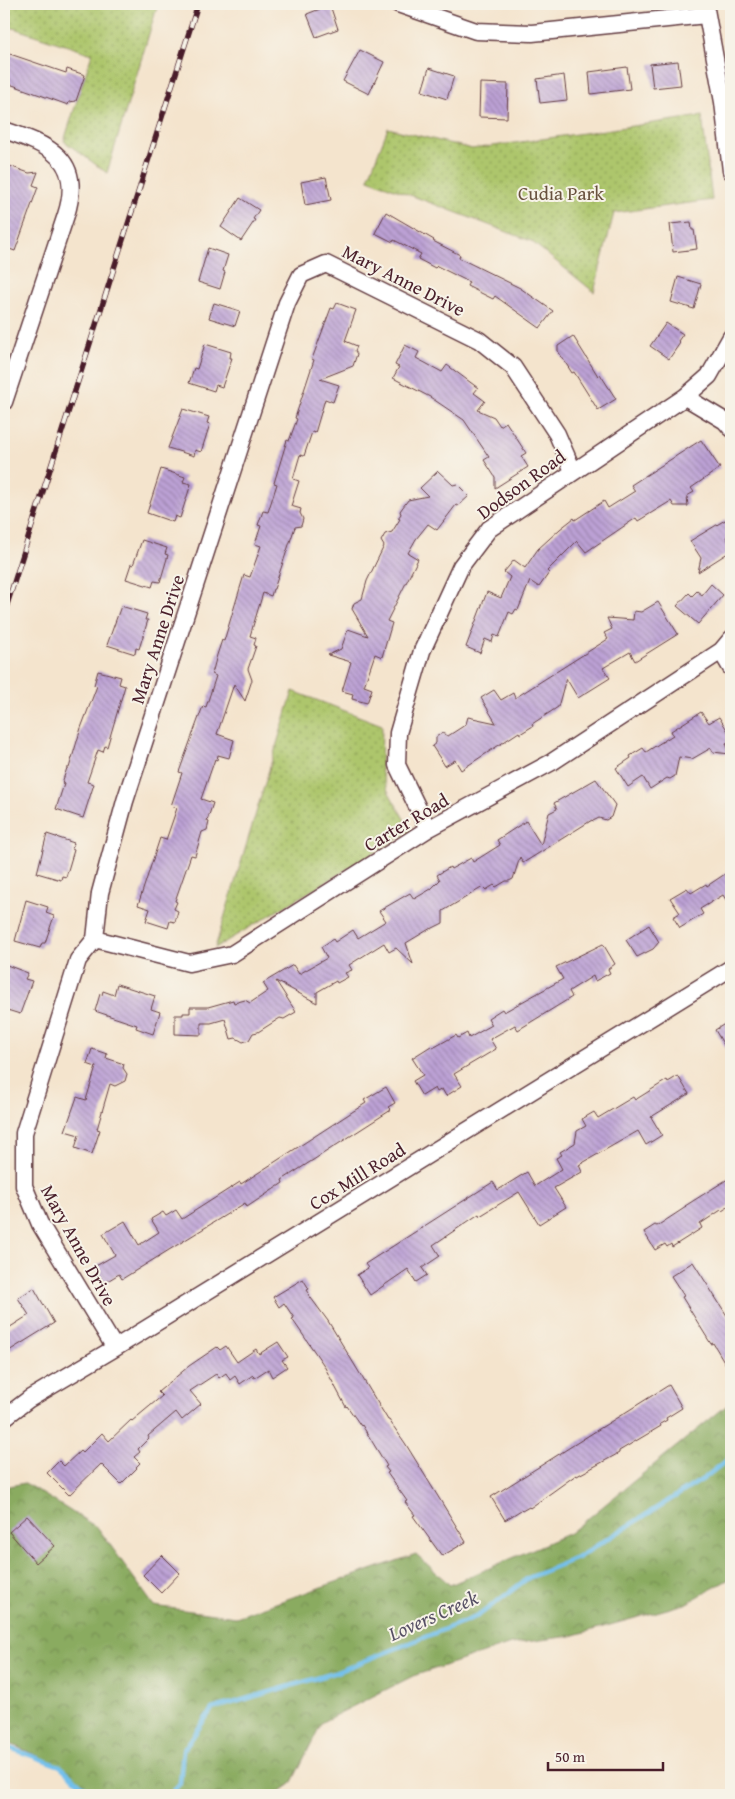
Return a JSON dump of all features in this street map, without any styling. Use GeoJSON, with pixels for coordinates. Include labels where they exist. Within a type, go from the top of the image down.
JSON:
{"type":"FeatureCollection","features":[{"type":"Feature","properties":{"kind":"street"},"geometry":{"type":"LineString","coordinates":[[398,4],[476,31],[532,33],[706,10],[727,101],[731,171]]}},
{"type":"Feature","properties":{"kind":"street"},"geometry":{"type":"LineString","coordinates":[[4,130],[32,140],[56,153],[70,176],[71,188],[69,208],[4,402]]}},
{"type":"Feature","properties":{"kind":"street","name":"Mary Anne Drive"},"geometry":{"type":"LineString","coordinates":[[115,1348],[40,1224],[24,1186],[24,1133],[78,960],[95,939],[100,893],[125,801],[287,303],[301,276],[326,264],[478,340],[513,367],[557,434],[573,472]]}},
{"type":"Feature","properties":{"kind":"street","name":"Dodson Road"},"geometry":{"type":"LineString","coordinates":[[428,829],[397,765],[398,733],[422,651],[461,566],[489,529],[684,396],[709,376],[731,337]]}},
{"type":"Feature","properties":{"kind":"street"},"geometry":{"type":"LineString","coordinates":[[684,396],[725,421],[731,428]]}},
{"type":"Feature","properties":{"kind":"street"},"geometry":{"type":"LineString","coordinates":[[726,645],[731,668]]}},
{"type":"Feature","properties":{"kind":"street","name":"Carter Road"},"geometry":{"type":"LineString","coordinates":[[95,939],[189,963],[232,954],[428,829],[552,762],[726,645]]}},
{"type":"Feature","properties":{"kind":"street","name":"Cox Mill Road"},"geometry":{"type":"LineString","coordinates":[[4,1418],[29,1399],[115,1348],[731,968]]}},
{"type":"Feature","properties":{"kind":"green space"},"geometry":{"type":"Polygon","coordinates":[[[4,4],[158,4],[107,173],[64,141],[92,54],[4,25],[4,4]]]}},
{"type":"Feature","properties":{"kind":"green space","name":"Cudia Park"},"geometry":{"type":"Polygon","coordinates":[[[702,116],[712,200],[614,213],[594,292],[531,241],[368,179],[388,128],[472,149],[702,116]]]}},
{"type":"Feature","properties":{"kind":"green space"},"geometry":{"type":"Polygon","coordinates":[[[293,691],[382,725],[381,771],[388,791],[411,831],[215,948],[293,691]]]}},
{"type":"Feature","properties":{"kind":"green space"},"geometry":{"type":"Polygon","coordinates":[[[731,1402],[731,1578],[685,1604],[571,1636],[511,1644],[413,1676],[322,1722],[291,1784],[275,1795],[94,1795],[60,1766],[4,1741],[4,1487],[25,1483],[98,1528],[154,1606],[236,1617],[416,1554],[450,1585],[570,1533],[731,1402]]]}},
{"type":"Feature","properties":{"kind":"building"},"geometry":{"type":"Polygon","coordinates":[[[330,5],[338,29],[316,37],[307,14],[330,5]]]}},
{"type":"Feature","properties":{"kind":"building"},"geometry":{"type":"Polygon","coordinates":[[[360,50],[384,62],[369,94],[343,81],[360,50]]]}},
{"type":"Feature","properties":{"kind":"building"},"geometry":{"type":"Polygon","coordinates":[[[4,52],[66,73],[67,69],[85,75],[76,101],[69,102],[68,105],[4,82],[4,52]]]}},
{"type":"Feature","properties":{"kind":"building"},"geometry":{"type":"Polygon","coordinates":[[[678,61],[681,85],[653,88],[650,64],[678,61]]]}},
{"type":"Feature","properties":{"kind":"building"},"geometry":{"type":"Polygon","coordinates":[[[627,67],[630,89],[591,94],[589,72],[627,67]]]}},
{"type":"Feature","properties":{"kind":"building"},"geometry":{"type":"Polygon","coordinates":[[[429,68],[454,76],[447,99],[422,91],[429,68]]]}},
{"type":"Feature","properties":{"kind":"building"},"geometry":{"type":"Polygon","coordinates":[[[564,75],[567,100],[540,103],[537,79],[564,75]]]}},
{"type":"Feature","properties":{"kind":"building"},"geometry":{"type":"Polygon","coordinates":[[[480,83],[508,84],[507,118],[479,117],[480,83]]]}},
{"type":"Feature","properties":{"kind":"building"},"geometry":{"type":"Polygon","coordinates":[[[4,164],[29,173],[38,172],[33,185],[38,187],[15,251],[4,247],[4,164]]]}},
{"type":"Feature","properties":{"kind":"building"},"geometry":{"type":"Polygon","coordinates":[[[326,177],[331,200],[305,205],[301,182],[326,177]]]}},
{"type":"Feature","properties":{"kind":"building"},"geometry":{"type":"Polygon","coordinates":[[[240,198],[259,210],[253,219],[255,220],[241,241],[221,227],[240,198]]]}},
{"type":"Feature","properties":{"kind":"building"},"geometry":{"type":"Polygon","coordinates":[[[386,212],[460,255],[459,258],[520,288],[553,311],[540,328],[495,296],[493,299],[467,286],[469,282],[418,259],[421,254],[394,240],[393,242],[375,233],[386,212]]]}},
{"type":"Feature","properties":{"kind":"building"},"geometry":{"type":"Polygon","coordinates":[[[691,222],[697,249],[673,252],[670,224],[691,222]]]}},
{"type":"Feature","properties":{"kind":"building"},"geometry":{"type":"Polygon","coordinates":[[[208,248],[228,255],[220,289],[198,282],[208,248]]]}},
{"type":"Feature","properties":{"kind":"building"},"geometry":{"type":"Polygon","coordinates":[[[678,277],[701,284],[694,309],[671,302],[678,277]]]}},
{"type":"Feature","properties":{"kind":"building"},"geometry":{"type":"Polygon","coordinates":[[[214,303],[240,311],[235,326],[209,318],[214,303]]]}},
{"type":"Feature","properties":{"kind":"building"},"geometry":{"type":"Polygon","coordinates":[[[337,303],[356,310],[345,341],[357,346],[355,351],[357,354],[353,366],[320,379],[339,385],[333,402],[325,399],[315,433],[312,432],[304,456],[300,455],[293,479],[299,481],[291,506],[301,509],[300,513],[303,519],[301,526],[295,527],[271,596],[263,593],[250,636],[256,638],[254,645],[256,646],[248,669],[252,680],[245,701],[234,684],[217,734],[234,740],[229,758],[218,755],[217,760],[215,759],[201,799],[213,803],[207,821],[209,822],[207,830],[202,832],[195,856],[191,855],[175,901],[177,902],[174,909],[178,911],[175,922],[170,921],[168,928],[146,921],[150,909],[138,905],[160,838],[166,840],[177,808],[171,806],[182,773],[179,772],[203,706],[206,707],[216,676],[212,674],[217,655],[222,640],[224,641],[244,575],[250,577],[261,546],[255,544],[261,526],[258,525],[263,511],[268,512],[277,484],[274,483],[287,440],[289,441],[297,419],[295,418],[314,360],[312,359],[331,308],[334,309],[337,303]]]}},
{"type":"Feature","properties":{"kind":"building"},"geometry":{"type":"Polygon","coordinates":[[[666,323],[683,334],[678,341],[680,343],[669,359],[650,346],[666,323]]]}},
{"type":"Feature","properties":{"kind":"building"},"geometry":{"type":"Polygon","coordinates":[[[573,336],[598,376],[600,374],[616,399],[598,410],[558,351],[558,346],[573,336]]]}},
{"type":"Feature","properties":{"kind":"building"},"geometry":{"type":"Polygon","coordinates":[[[205,344],[231,352],[230,358],[232,358],[222,387],[216,385],[214,391],[189,383],[194,368],[197,369],[205,344]]]}},
{"type":"Feature","properties":{"kind":"building"},"geometry":{"type":"Polygon","coordinates":[[[405,345],[419,352],[416,358],[442,372],[447,365],[478,388],[474,393],[485,401],[478,410],[494,417],[500,426],[506,422],[526,453],[521,456],[528,467],[495,488],[495,477],[484,460],[489,457],[464,420],[430,397],[393,378],[399,367],[395,365],[405,345]]]}},
{"type":"Feature","properties":{"kind":"building"},"geometry":{"type":"Polygon","coordinates":[[[183,409],[209,417],[207,423],[210,424],[201,452],[195,450],[194,456],[168,448],[183,409]]]}},
{"type":"Feature","properties":{"kind":"building"},"geometry":{"type":"Polygon","coordinates":[[[701,440],[720,468],[691,488],[694,492],[687,496],[688,506],[674,506],[671,501],[638,521],[636,518],[586,552],[577,541],[547,571],[549,573],[539,587],[530,581],[518,610],[516,609],[513,614],[509,612],[499,637],[494,635],[492,642],[485,639],[480,653],[466,647],[487,592],[501,598],[510,577],[504,572],[514,560],[525,568],[538,549],[574,518],[575,520],[604,501],[608,508],[635,491],[631,485],[701,440]]]}},
{"type":"Feature","properties":{"kind":"building"},"geometry":{"type":"Polygon","coordinates":[[[161,469],[185,477],[183,482],[191,484],[180,518],[175,516],[173,522],[147,513],[161,469]]]}},
{"type":"Feature","properties":{"kind":"building"},"geometry":{"type":"Polygon","coordinates":[[[438,471],[453,485],[457,484],[469,496],[458,506],[456,505],[437,530],[428,524],[416,539],[408,553],[418,559],[387,621],[392,623],[382,657],[375,654],[364,686],[372,689],[367,703],[352,699],[353,694],[342,691],[351,662],[328,655],[341,649],[348,629],[368,636],[352,609],[354,603],[362,599],[367,581],[384,546],[381,541],[385,534],[392,532],[400,519],[398,518],[401,514],[400,511],[408,500],[428,496],[420,488],[438,471]]]}},
{"type":"Feature","properties":{"kind":"building"},"geometry":{"type":"Polygon","coordinates":[[[725,520],[731,529],[731,534],[726,537],[731,545],[731,551],[698,572],[701,558],[690,541],[725,520]]]}},
{"type":"Feature","properties":{"kind":"building"},"geometry":{"type":"Polygon","coordinates":[[[142,540],[167,548],[165,554],[168,555],[160,582],[154,581],[152,587],[126,579],[142,540]]]}},
{"type":"Feature","properties":{"kind":"building"},"geometry":{"type":"Polygon","coordinates":[[[711,584],[723,595],[698,624],[677,606],[689,593],[692,596],[697,591],[702,595],[711,584]]]}},
{"type":"Feature","properties":{"kind":"building"},"geometry":{"type":"Polygon","coordinates":[[[658,602],[678,634],[635,661],[630,652],[603,668],[610,678],[578,698],[566,678],[558,707],[532,724],[533,726],[520,734],[519,732],[461,770],[455,760],[445,766],[432,746],[436,743],[436,737],[442,733],[448,736],[466,724],[468,717],[496,723],[481,698],[494,690],[501,700],[513,693],[515,698],[608,639],[604,633],[612,629],[607,618],[633,620],[634,611],[641,612],[658,602]]]}},
{"type":"Feature","properties":{"kind":"building"},"geometry":{"type":"Polygon","coordinates":[[[121,606],[147,614],[145,620],[148,620],[139,649],[136,648],[135,654],[107,645],[121,606]]]}},
{"type":"Feature","properties":{"kind":"building"},"geometry":{"type":"Polygon","coordinates":[[[98,671],[121,677],[119,684],[125,686],[107,747],[105,746],[103,752],[98,750],[87,782],[94,784],[83,818],[56,809],[67,768],[69,768],[81,728],[97,686],[94,685],[98,671]]]}},
{"type":"Feature","properties":{"kind":"building"},"geometry":{"type":"Polygon","coordinates":[[[701,712],[709,723],[719,717],[731,736],[731,740],[726,743],[730,754],[713,752],[711,748],[692,759],[679,757],[675,776],[670,779],[667,778],[650,789],[643,777],[628,787],[616,768],[643,748],[646,752],[673,735],[671,731],[701,712]]]}},
{"type":"Feature","properties":{"kind":"building"},"geometry":{"type":"Polygon","coordinates":[[[596,779],[615,805],[611,817],[606,820],[599,818],[592,820],[523,863],[520,857],[513,879],[496,887],[494,885],[486,890],[483,887],[443,911],[443,923],[406,943],[413,964],[396,948],[389,952],[384,943],[349,965],[352,970],[345,973],[348,977],[337,983],[336,981],[317,992],[317,1003],[276,981],[296,1012],[284,1019],[280,1018],[258,1032],[253,1033],[249,1040],[243,1042],[236,1038],[231,1039],[225,1019],[211,1023],[201,1023],[201,1035],[175,1034],[175,1015],[190,1013],[190,1007],[208,1007],[233,1000],[234,1003],[245,1000],[250,1003],[268,991],[263,983],[293,965],[299,974],[327,958],[321,947],[333,939],[335,942],[353,930],[358,938],[386,921],[379,911],[410,893],[414,899],[431,889],[440,880],[437,875],[471,858],[473,862],[500,845],[497,840],[526,821],[541,845],[549,813],[557,809],[554,803],[596,779]]]}},
{"type":"Feature","properties":{"kind":"building"},"geometry":{"type":"Polygon","coordinates":[[[47,834],[74,843],[72,849],[74,850],[66,877],[62,876],[61,880],[37,873],[47,834]]]}},
{"type":"Feature","properties":{"kind":"building"},"geometry":{"type":"Polygon","coordinates":[[[731,870],[731,908],[723,895],[700,909],[703,914],[680,928],[673,917],[680,913],[670,898],[687,888],[691,893],[706,884],[707,886],[731,870]]]}},
{"type":"Feature","properties":{"kind":"building"},"geometry":{"type":"Polygon","coordinates":[[[26,900],[48,907],[46,913],[54,916],[45,943],[42,943],[40,948],[15,941],[26,900]]]}},
{"type":"Feature","properties":{"kind":"building"},"geometry":{"type":"Polygon","coordinates":[[[649,925],[659,942],[653,949],[637,957],[626,940],[649,925]]]}},
{"type":"Feature","properties":{"kind":"building"},"geometry":{"type":"Polygon","coordinates":[[[603,944],[615,964],[608,969],[610,973],[595,981],[593,976],[569,991],[572,997],[518,1030],[515,1025],[490,1039],[496,1049],[454,1074],[462,1086],[446,1096],[442,1089],[437,1092],[435,1088],[422,1096],[413,1081],[423,1075],[412,1058],[431,1046],[433,1048],[456,1035],[458,1038],[467,1033],[469,1038],[492,1025],[488,1018],[502,1009],[504,1012],[563,979],[556,967],[603,944]]]}},
{"type":"Feature","properties":{"kind":"building"},"geometry":{"type":"Polygon","coordinates":[[[4,964],[28,973],[25,979],[32,981],[20,1014],[4,1009],[4,964]]]}},
{"type":"Feature","properties":{"kind":"building"},"geometry":{"type":"Polygon","coordinates":[[[117,984],[155,996],[151,1009],[160,1012],[153,1034],[136,1028],[137,1025],[95,1011],[100,994],[102,995],[103,991],[114,995],[117,984]]]}},
{"type":"Feature","properties":{"kind":"building"},"geometry":{"type":"Polygon","coordinates":[[[731,1020],[731,1057],[715,1030],[731,1020]]]}},
{"type":"Feature","properties":{"kind":"building"},"geometry":{"type":"Polygon","coordinates":[[[92,1049],[107,1054],[106,1058],[124,1064],[123,1068],[127,1074],[125,1081],[115,1086],[110,1084],[97,1129],[100,1130],[92,1154],[75,1148],[79,1135],[65,1131],[77,1097],[86,1100],[96,1067],[87,1064],[92,1049]]]}},
{"type":"Feature","properties":{"kind":"building"},"geometry":{"type":"Polygon","coordinates":[[[678,1076],[689,1094],[651,1117],[662,1135],[646,1145],[638,1131],[579,1165],[582,1172],[554,1188],[566,1207],[539,1224],[519,1192],[480,1216],[479,1214],[433,1245],[440,1256],[422,1268],[427,1275],[416,1282],[408,1269],[370,1295],[357,1275],[368,1268],[365,1264],[493,1182],[498,1190],[527,1172],[535,1186],[562,1169],[556,1158],[562,1155],[560,1152],[575,1143],[577,1131],[586,1126],[582,1119],[594,1112],[598,1118],[633,1097],[635,1100],[667,1080],[668,1082],[678,1076]]]}},
{"type":"Feature","properties":{"kind":"building"},"geometry":{"type":"Polygon","coordinates":[[[386,1087],[395,1103],[388,1107],[391,1110],[282,1180],[283,1183],[247,1207],[245,1203],[122,1279],[119,1274],[104,1283],[94,1267],[115,1255],[103,1234],[125,1221],[139,1245],[159,1232],[151,1219],[163,1212],[166,1216],[176,1210],[182,1219],[240,1182],[241,1184],[366,1103],[364,1100],[386,1087]]]}},
{"type":"Feature","properties":{"kind":"building"},"geometry":{"type":"Polygon","coordinates":[[[731,1177],[731,1205],[700,1224],[702,1228],[672,1247],[671,1244],[667,1247],[665,1244],[655,1250],[644,1232],[655,1225],[657,1226],[731,1177]]]}},
{"type":"Feature","properties":{"kind":"building"},"geometry":{"type":"Polygon","coordinates":[[[693,1262],[731,1322],[731,1373],[713,1343],[711,1344],[671,1276],[693,1262]]]}},
{"type":"Feature","properties":{"kind":"building"},"geometry":{"type":"Polygon","coordinates":[[[303,1279],[309,1289],[307,1290],[308,1294],[328,1321],[388,1420],[405,1443],[466,1542],[442,1556],[413,1516],[415,1515],[405,1502],[407,1501],[387,1473],[389,1472],[385,1467],[387,1466],[362,1425],[346,1407],[323,1364],[292,1319],[294,1318],[284,1303],[279,1307],[273,1297],[303,1279]]]}},
{"type":"Feature","properties":{"kind":"building"},"geometry":{"type":"Polygon","coordinates":[[[34,1288],[54,1323],[4,1354],[4,1331],[29,1315],[18,1298],[34,1288]]]}},
{"type":"Feature","properties":{"kind":"building"},"geometry":{"type":"Polygon","coordinates":[[[278,1342],[288,1357],[282,1360],[287,1367],[272,1377],[268,1369],[254,1378],[253,1375],[240,1384],[235,1376],[230,1380],[226,1373],[219,1378],[216,1374],[190,1391],[201,1404],[182,1420],[176,1412],[148,1436],[149,1438],[138,1449],[140,1452],[134,1457],[140,1463],[121,1484],[101,1464],[69,1495],[47,1473],[59,1461],[64,1466],[80,1451],[82,1453],[102,1433],[109,1441],[131,1420],[162,1396],[158,1392],[189,1366],[217,1347],[220,1350],[226,1346],[237,1362],[256,1349],[259,1354],[278,1342]]]}},
{"type":"Feature","properties":{"kind":"building"},"geometry":{"type":"Polygon","coordinates":[[[669,1385],[682,1408],[666,1418],[667,1420],[660,1424],[661,1426],[619,1451],[619,1453],[576,1475],[530,1508],[521,1510],[505,1520],[491,1497],[669,1385]]]}},
{"type":"Feature","properties":{"kind":"building"},"geometry":{"type":"Polygon","coordinates":[[[27,1516],[55,1546],[36,1563],[9,1532],[27,1516]]]}},
{"type":"Feature","properties":{"kind":"building"},"geometry":{"type":"Polygon","coordinates":[[[162,1555],[180,1573],[161,1593],[143,1575],[162,1555]]]}},
{"type":"Feature","properties":{"kind":"waterway","name":"Lovers Creek"},"geometry":{"type":"LineString","coordinates":[[170,1795],[180,1783],[183,1751],[212,1709],[334,1673],[478,1616],[528,1578],[577,1558],[703,1479],[731,1457]]}},
{"type":"Feature","properties":{"kind":"waterway","name":"Lovers Creek"},"geometry":{"type":"LineString","coordinates":[[4,1746],[60,1766],[94,1795]]}},
{"type":"Feature","properties":{"kind":"railway"},"geometry":{"type":"LineString","coordinates":[[4,614],[198,4]]}}]}
